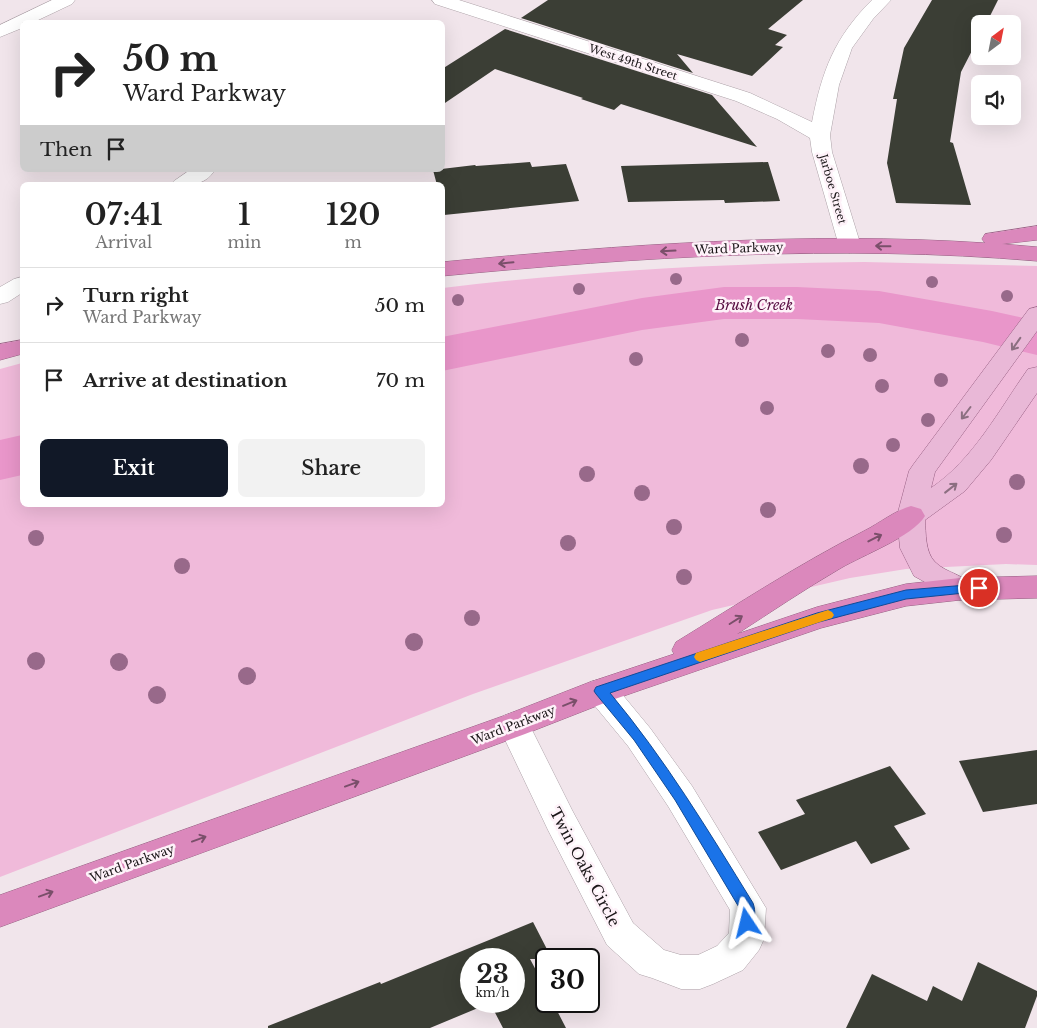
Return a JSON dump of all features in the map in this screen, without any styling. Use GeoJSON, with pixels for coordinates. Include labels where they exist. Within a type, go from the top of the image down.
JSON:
{"type":"FeatureCollection","features":[{"type":"Feature","properties":{"kind":"highway"},"geometry":{"type":"LineString","coordinates":[[932,247],[1037,233]]}},
{"type":"Feature","properties":{"kind":"highway","name":"Ward Parkway"},"geometry":{"type":"LineString","coordinates":[[445,270],[568,256],[706,248],[932,247],[1037,254]]}},
{"type":"Feature","properties":{"kind":"highway"},"geometry":{"type":"LineString","coordinates":[[0,352],[20,347]]}},
{"type":"Feature","properties":{"kind":"highway"},"geometry":{"type":"LineString","coordinates":[[650,674],[832,560],[888,531],[911,516]]}},
{"type":"Feature","properties":{"kind":"highway","name":"Ward Parkway"},"geometry":{"type":"LineString","coordinates":[[0,911],[514,725],[601,691],[817,618],[906,595],[960,589],[1037,587]]}},
{"type":"Feature","properties":{"kind":"main road"},"geometry":{"type":"LineString","coordinates":[[960,589],[924,569],[914,548],[911,516],[922,471],[995,374],[1037,314]]}},
{"type":"Feature","properties":{"kind":"main road"},"geometry":{"type":"LineString","coordinates":[[911,516],[955,485],[982,454],[1034,379]]}},
{"type":"Feature","properties":{"kind":"street"},"geometry":{"type":"LineString","coordinates":[[25,20],[66,0]]}},
{"type":"Feature","properties":{"kind":"street","name":"Jarboe Street"},"geometry":{"type":"LineString","coordinates":[[850,246],[822,152],[820,134],[829,86],[843,48],[867,15],[882,0]]}},
{"type":"Feature","properties":{"kind":"street"},"geometry":{"type":"LineString","coordinates":[[443,9],[467,3]]}},
{"type":"Feature","properties":{"kind":"street","name":"West 49th Street"},"geometry":{"type":"LineString","coordinates":[[467,3],[743,97],[784,115],[820,134]]}},
{"type":"Feature","properties":{"kind":"street"},"geometry":{"type":"LineString","coordinates":[[0,32],[20,22]]}},
{"type":"Feature","properties":{"kind":"street"},"geometry":{"type":"LineString","coordinates":[[186,182],[201,172]]}},
{"type":"Feature","properties":{"kind":"street"},"geometry":{"type":"LineString","coordinates":[[0,297],[20,285]]}},
{"type":"Feature","properties":{"kind":"street","name":"Twin Oaks Circle"},"geometry":{"type":"LineString","coordinates":[[514,725],[560,820],[620,934],[652,962],[681,972],[700,972],[730,958],[746,939],[748,908],[680,796],[639,737],[601,691]]}},
{"type":"Feature","properties":{"kind":"shaded area"},"geometry":{"type":"Polygon","coordinates":[[[864,262],[1037,266],[1037,565],[1006,564],[906,569],[850,578],[712,610],[473,694],[0,877],[0,369],[20,364],[20,507],[445,507],[445,288],[600,273],[758,264],[864,262]]]}},
{"type":"Feature","properties":{"kind":"building"},"geometry":{"type":"Polygon","coordinates":[[[548,0],[803,0],[768,29],[787,35],[775,45],[783,47],[752,76],[677,54],[693,73],[521,18],[548,0]]]}},
{"type":"Feature","properties":{"kind":"building"},"geometry":{"type":"Polygon","coordinates":[[[932,0],[998,0],[990,15],[971,15],[971,53],[961,72],[950,142],[953,143],[971,205],[896,203],[887,163],[897,99],[893,99],[904,48],[932,0]]]}},
{"type":"Feature","properties":{"kind":"building"},"geometry":{"type":"Polygon","coordinates":[[[505,29],[712,95],[757,147],[621,104],[614,110],[495,69],[445,103],[445,67],[505,29]]]}},
{"type":"Feature","properties":{"kind":"building"},"geometry":{"type":"Polygon","coordinates":[[[530,162],[532,167],[566,164],[579,201],[445,215],[445,182],[436,182],[434,172],[445,172],[445,169],[530,162]]]}},
{"type":"Feature","properties":{"kind":"building"},"geometry":{"type":"Polygon","coordinates":[[[768,162],[780,201],[725,203],[724,200],[628,202],[621,166],[768,162]]]}},
{"type":"Feature","properties":{"kind":"building"},"geometry":{"type":"Polygon","coordinates":[[[1037,750],[1037,804],[983,812],[959,761],[1037,750]]]}},
{"type":"Feature","properties":{"kind":"building"},"geometry":{"type":"Polygon","coordinates":[[[890,766],[926,814],[894,826],[910,849],[871,864],[856,841],[781,870],[758,832],[805,814],[796,800],[890,766]]]}},
{"type":"Feature","properties":{"kind":"building"},"geometry":{"type":"Polygon","coordinates":[[[533,922],[546,948],[535,948],[535,959],[530,959],[535,968],[535,1013],[558,1013],[566,1028],[503,1028],[495,1013],[525,1013],[525,948],[469,948],[533,922]]]}},
{"type":"Feature","properties":{"kind":"building"},"geometry":{"type":"Polygon","coordinates":[[[460,952],[460,1013],[466,1013],[430,1028],[268,1028],[268,1026],[380,982],[381,984],[460,952]]]}},
{"type":"Feature","properties":{"kind":"building"},"geometry":{"type":"Polygon","coordinates":[[[978,962],[1037,991],[1037,996],[1025,1028],[846,1028],[872,974],[927,1001],[933,986],[962,1001],[978,962]]]}},
{"type":"Feature","properties":{"kind":"waterway","name":"Brush Creek"},"geometry":{"type":"LineString","coordinates":[[445,353],[642,314],[724,303],[797,303],[879,307],[992,327],[1018,335],[1037,338]]}},
{"type":"Feature","properties":{"kind":"waterway","name":"Brush Creek"},"geometry":{"type":"LineString","coordinates":[[0,460],[20,455]]}},
{"type":"Feature","properties":{"kind":"slow traffic"},"geometry":{"type":"LineString","coordinates":[[700,657],[828,615]]}},
{"type":"Feature","properties":{"kind":"route"},"geometry":{"type":"LineString","coordinates":[[747,923],[748,908],[680,796],[639,737],[601,691],[817,618],[906,595],[979,588]]}}]}
